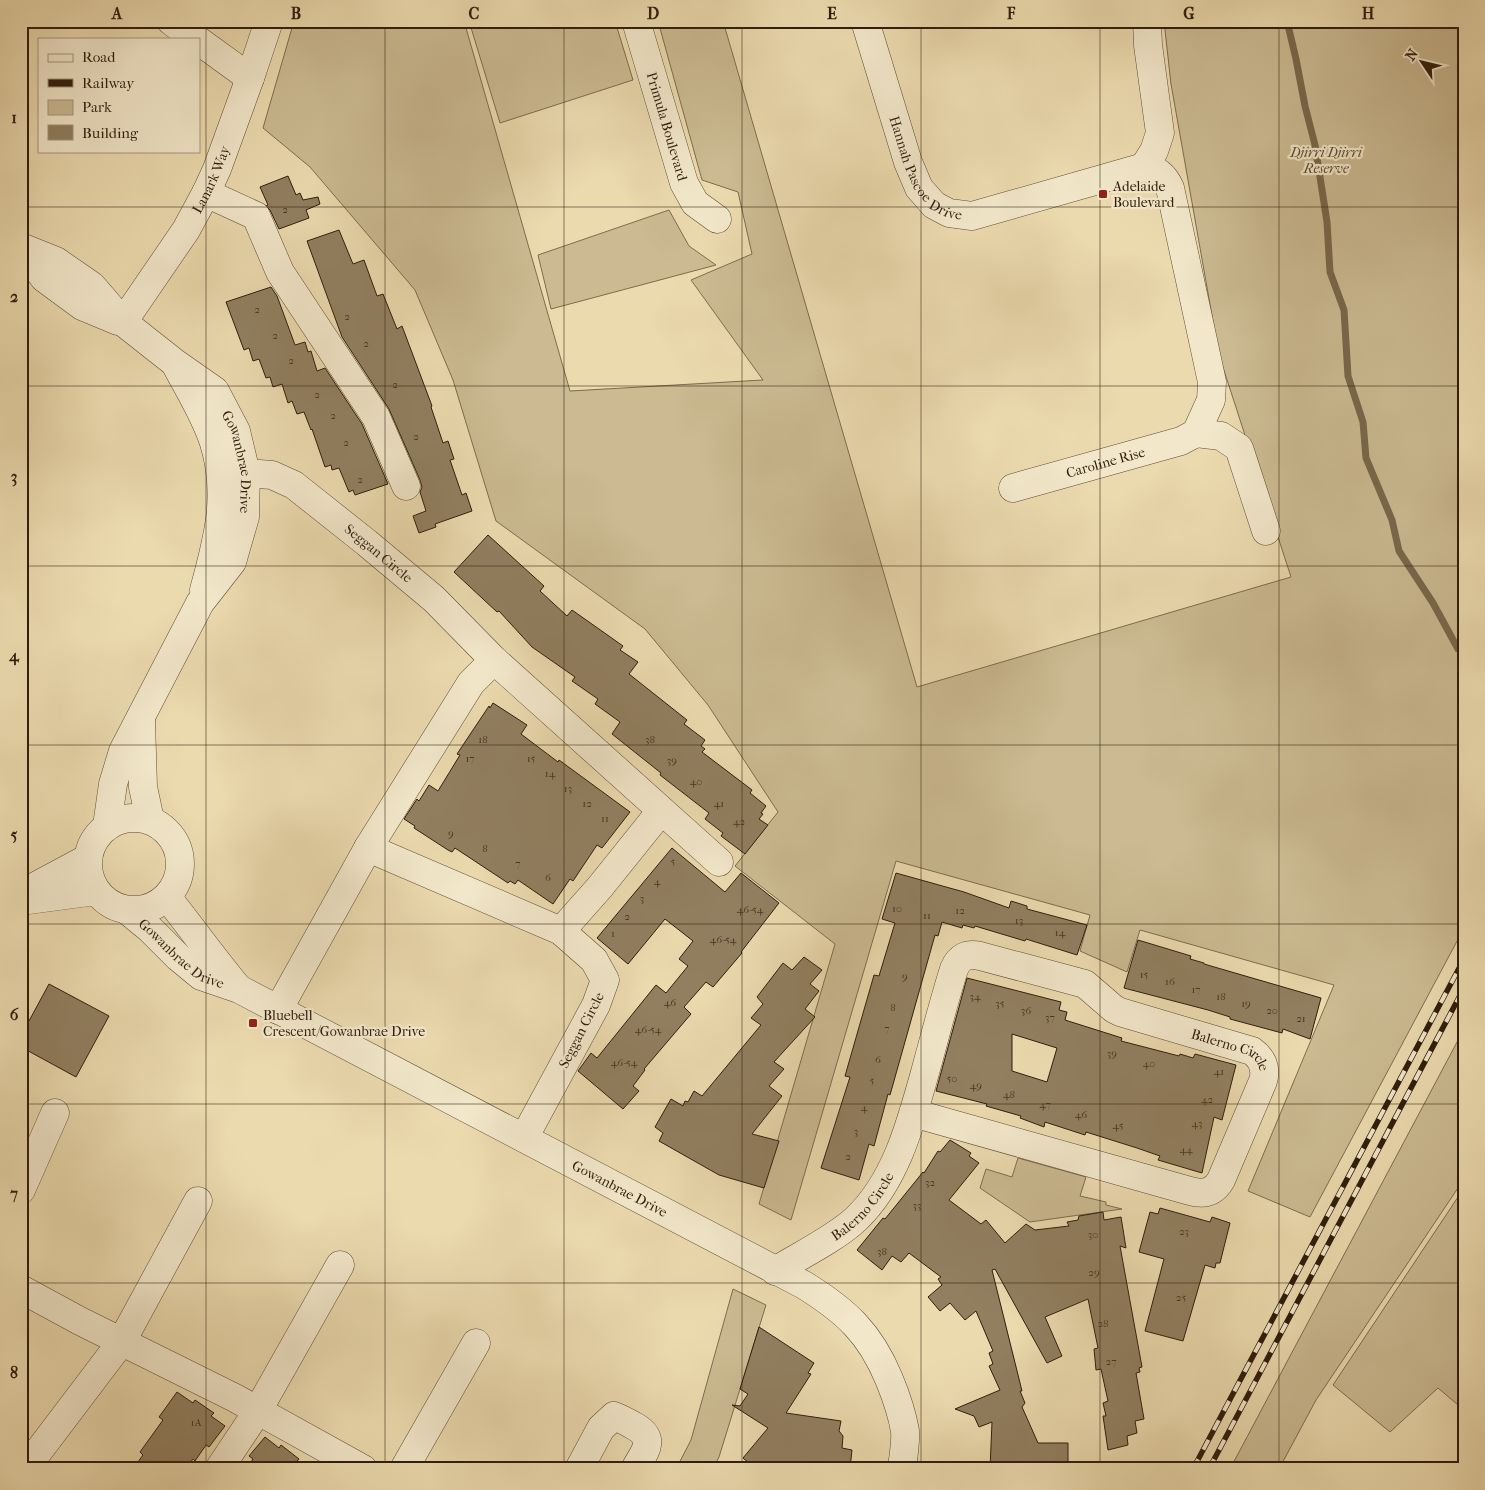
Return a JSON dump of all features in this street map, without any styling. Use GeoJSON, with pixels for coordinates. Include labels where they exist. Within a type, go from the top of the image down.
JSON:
{"type":"FeatureCollection","features":[{"type":"Feature","properties":{"kind":"street"},"geometry":{"type":"LineString","coordinates":[[171,21],[194,38]]}},
{"type":"Feature","properties":{"kind":"street","name":"Lanark Way"},"geometry":{"type":"LineString","coordinates":[[123,322],[186,230],[206,193],[217,169],[269,21]]}},
{"type":"Feature","properties":{"kind":"street","name":"Primula Boulevard"},"geometry":{"type":"LineString","coordinates":[[636,21],[684,183],[695,203],[717,219]]}},
{"type":"Feature","properties":{"kind":"street","name":"Hannah Pascoe Drive"},"geometry":{"type":"LineString","coordinates":[[865,21],[908,162],[919,188],[934,205],[949,214],[972,216],[1144,167]]}},
{"type":"Feature","properties":{"kind":"street"},"geometry":{"type":"LineString","coordinates":[[1147,21],[1148,46],[1160,133],[1154,151],[1144,167],[1156,170],[1166,178],[1170,188],[1212,382],[1212,400],[1196,433],[1221,436],[1239,448],[1266,530]]}},
{"type":"Feature","properties":{"kind":"street"},"geometry":{"type":"LineString","coordinates":[[200,42],[250,78]]}},
{"type":"Feature","properties":{"kind":"street"},"geometry":{"type":"LineString","coordinates":[[206,193],[256,216],[280,272],[376,416],[406,486]]}},
{"type":"Feature","properties":{"kind":"street","name":"Gowanbrae Drive"},"geometry":{"type":"LineString","coordinates":[[22,248],[56,261],[92,286],[123,322],[175,363],[215,391],[236,431],[246,473],[245,517],[232,562],[200,603],[123,751],[113,784],[107,826]]}},
{"type":"Feature","properties":{"kind":"street","name":"Gowanbrae Drive"},"geometry":{"type":"LineString","coordinates":[[175,363],[197,404],[214,442],[220,470],[223,505],[218,539],[200,603]]}},
{"type":"Feature","properties":{"kind":"street","name":"Caroline Rise"},"geometry":{"type":"LineString","coordinates":[[1013,488],[1181,441],[1196,433]]}},
{"type":"Feature","properties":{"kind":"street","name":"Seggan Circle"},"geometry":{"type":"LineString","coordinates":[[246,473],[272,475],[294,485],[434,599],[494,660],[719,862]]}},
{"type":"Feature","properties":{"kind":"street"},"geometry":{"type":"LineString","coordinates":[[278,1010],[368,848],[472,682],[494,660]]}},
{"type":"Feature","properties":{"kind":"street","name":"Gowanbrae Drive"},"geometry":{"type":"LineString","coordinates":[[141,719],[143,787],[150,820]]}},
{"type":"Feature","properties":{"kind":"street"},"geometry":{"type":"LineString","coordinates":[[561,931],[600,887],[661,811]]}},
{"type":"Feature","properties":{"kind":"street"},"geometry":{"type":"LineString","coordinates":[[135,818],[150,820],[162,827],[171,836],[178,848],[180,860],[179,874],[175,886],[167,897],[156,906],[142,910],[128,910],[115,907],[104,901],[96,891],[89,876],[88,858],[91,846],[107,826],[121,820],[135,818]]}},
{"type":"Feature","properties":{"kind":"street","name":"Seggan Circle"},"geometry":{"type":"LineString","coordinates":[[368,848],[561,931],[594,960],[605,980],[596,1005],[524,1138]]}},
{"type":"Feature","properties":{"kind":"street"},"geometry":{"type":"LineString","coordinates":[[21,894],[88,858]]}},
{"type":"Feature","properties":{"kind":"street"},"geometry":{"type":"LineString","coordinates":[[21,901],[96,891]]}},
{"type":"Feature","properties":{"kind":"street","name":"Gowanbrae Drive"},"geometry":{"type":"LineString","coordinates":[[167,897],[208,952],[239,989]]}},
{"type":"Feature","properties":{"kind":"street","name":"Gowanbrae Drive"},"geometry":{"type":"LineString","coordinates":[[128,910],[201,976],[239,989],[804,1285],[837,1307],[864,1334],[880,1358],[897,1397],[905,1432],[902,1469]]}},
{"type":"Feature","properties":{"kind":"street","name":"Balerno Circle"},"geometry":{"type":"LineString","coordinates":[[775,1271],[843,1229],[865,1209],[886,1181],[913,1113],[954,969],[960,958],[971,955],[1085,984],[1120,1012],[1252,1051],[1262,1061],[1265,1074],[1221,1180],[1215,1188],[1205,1192],[1190,1192],[913,1113]]}},
{"type":"Feature","properties":{"kind":"street"},"geometry":{"type":"LineString","coordinates":[[21,1190],[55,1113]]}},
{"type":"Feature","properties":{"kind":"street"},"geometry":{"type":"LineString","coordinates":[[25,1469],[122,1341],[198,1202]]}},
{"type":"Feature","properties":{"kind":"street"},"geometry":{"type":"LineString","coordinates":[[219,1469],[257,1412],[340,1265]]}},
{"type":"Feature","properties":{"kind":"street"},"geometry":{"type":"LineString","coordinates":[[21,1289],[80,1321],[235,1398],[257,1412],[363,1469]]}},
{"type":"Feature","properties":{"kind":"street"},"geometry":{"type":"LineString","coordinates":[[404,1469],[476,1343]]}},
{"type":"Feature","properties":{"kind":"street"},"geometry":{"type":"LineString","coordinates":[[579,1469],[601,1428],[614,1416],[623,1419],[646,1433],[646,1448],[635,1469]]}},
{"type":"Feature","properties":{"kind":"green space","name":"Djirri Djirri Reserve"},"geometry":{"type":"Polygon","coordinates":[[[294,21],[464,21],[570,391],[763,380],[691,280],[752,254],[738,192],[702,180],[658,21],[723,21],[917,687],[1291,577],[1219,355],[1171,84],[1164,21],[1464,21],[1464,928],[1310,1217],[1248,1191],[1334,985],[1140,930],[1127,972],[1080,951],[1090,915],[896,861],[791,1220],[759,1204],[835,944],[735,866],[778,812],[708,705],[645,629],[496,521],[453,380],[415,290],[310,167],[263,128],[294,21]]]}},
{"type":"Feature","properties":{"kind":"green space"},"geometry":{"type":"Polygon","coordinates":[[[469,21],[615,21],[633,80],[500,123],[469,21]]]}},
{"type":"Feature","properties":{"kind":"green space"},"geometry":{"type":"Polygon","coordinates":[[[669,210],[689,246],[716,265],[551,309],[538,255],[669,210]]]}},
{"type":"Feature","properties":{"kind":"green space"},"geometry":{"type":"Polygon","coordinates":[[[1464,1029],[1464,1179],[1316,1400],[1279,1469],[1230,1469],[1464,1029]]]}},
{"type":"Feature","properties":{"kind":"green space"},"geometry":{"type":"Polygon","coordinates":[[[1018,1158],[1086,1177],[1080,1196],[1106,1202],[1106,1205],[1122,1209],[1030,1222],[980,1188],[986,1169],[1012,1177],[1018,1158]]]}},
{"type":"Feature","properties":{"kind":"green space"},"geometry":{"type":"Polygon","coordinates":[[[1464,1188],[1464,1410],[1438,1388],[1390,1432],[1333,1385],[1464,1188]]]}},
{"type":"Feature","properties":{"kind":"green space"},"geometry":{"type":"Polygon","coordinates":[[[733,1289],[766,1305],[719,1457],[713,1469],[676,1469],[691,1440],[733,1289]]]}},
{"type":"Feature","properties":{"kind":"building"},"geometry":{"type":"Polygon","coordinates":[[[288,176],[296,195],[300,193],[303,200],[318,197],[320,204],[306,210],[309,218],[279,229],[270,210],[266,206],[268,205],[260,187],[288,176]]]}},
{"type":"Feature","properties":{"kind":"building"},"geometry":{"type":"Polygon","coordinates":[[[339,230],[353,264],[364,260],[377,296],[383,294],[397,329],[402,326],[432,406],[443,443],[448,441],[454,459],[450,460],[462,495],[466,493],[472,511],[435,524],[436,527],[419,533],[413,516],[426,511],[420,492],[422,487],[420,480],[389,409],[342,337],[307,241],[339,230]]]}},
{"type":"Feature","properties":{"kind":"building"},"geometry":{"type":"Polygon","coordinates":[[[271,287],[277,296],[295,345],[305,342],[308,352],[311,351],[317,371],[325,368],[362,424],[388,484],[355,495],[353,490],[349,492],[339,468],[332,470],[331,465],[325,467],[304,412],[297,414],[292,401],[288,403],[282,384],[273,387],[270,377],[266,378],[259,359],[253,361],[249,348],[244,350],[226,302],[271,287]]]}},
{"type":"Feature","properties":{"kind":"building"},"geometry":{"type":"Polygon","coordinates":[[[488,535],[544,586],[540,591],[567,616],[572,610],[623,646],[620,650],[638,662],[629,674],[687,720],[684,724],[705,740],[701,746],[705,749],[702,752],[752,790],[750,793],[766,806],[759,819],[768,825],[745,854],[721,836],[723,833],[705,819],[709,813],[612,734],[620,722],[595,704],[598,699],[572,681],[575,677],[532,647],[499,611],[497,612],[454,572],[488,535]]]}},
{"type":"Feature","properties":{"kind":"building"},"geometry":{"type":"Polygon","coordinates":[[[493,703],[527,725],[521,734],[630,812],[602,848],[597,845],[573,881],[570,879],[553,904],[518,880],[515,884],[510,881],[508,883],[455,848],[452,852],[448,850],[414,828],[415,826],[404,819],[429,785],[438,791],[460,755],[457,754],[489,706],[490,708],[493,703]]]}},
{"type":"Feature","properties":{"kind":"building"},"geometry":{"type":"Polygon","coordinates":[[[672,848],[725,892],[741,873],[779,903],[742,953],[713,987],[706,982],[684,1007],[691,1014],[644,1069],[633,1086],[639,1091],[623,1109],[578,1071],[591,1053],[597,1058],[656,985],[666,993],[688,966],[679,959],[693,941],[665,919],[628,964],[597,938],[672,848]]]}},
{"type":"Feature","properties":{"kind":"building"},"geometry":{"type":"Polygon","coordinates":[[[896,873],[964,892],[1009,908],[1011,901],[1027,906],[1027,909],[1087,925],[1077,955],[975,926],[974,928],[963,925],[962,928],[942,922],[938,936],[935,935],[874,1146],[869,1144],[859,1180],[821,1168],[850,1077],[845,1076],[874,975],[879,976],[895,923],[882,919],[896,873]]]}},
{"type":"Feature","properties":{"kind":"building"},"geometry":{"type":"Polygon","coordinates":[[[1138,940],[1191,956],[1190,959],[1204,964],[1321,998],[1310,1039],[1283,1029],[1282,1033],[1230,1019],[1230,1017],[1208,1010],[1124,988],[1138,940]]]}},
{"type":"Feature","properties":{"kind":"building"},"geometry":{"type":"Polygon","coordinates":[[[804,957],[822,970],[810,984],[819,991],[805,1009],[815,1017],[774,1062],[784,1069],[769,1086],[782,1096],[752,1134],[779,1141],[764,1188],[719,1175],[659,1141],[663,1133],[655,1127],[671,1099],[683,1106],[685,1101],[688,1102],[694,1091],[702,1096],[761,1025],[751,1018],[763,1004],[757,997],[783,963],[792,970],[804,957]]]}},
{"type":"Feature","properties":{"kind":"building"},"geometry":{"type":"Polygon","coordinates":[[[967,978],[1061,1002],[1059,1010],[1067,1012],[1065,1020],[1122,1038],[1121,1041],[1179,1056],[1180,1054],[1193,1058],[1195,1054],[1236,1065],[1222,1120],[1214,1117],[1202,1173],[1158,1160],[1160,1156],[1086,1132],[1085,1135],[1045,1122],[1044,1127],[1020,1118],[1021,1116],[986,1106],[987,1104],[936,1091],[967,978]],[[1012,1034],[1012,1071],[1047,1082],[1057,1048],[1012,1034]]]}},
{"type":"Feature","properties":{"kind":"building"},"geometry":{"type":"Polygon","coordinates":[[[49,984],[109,1016],[76,1077],[21,1047],[21,1017],[29,1021],[49,984]]]}},
{"type":"Feature","properties":{"kind":"building"},"geometry":{"type":"Polygon","coordinates":[[[950,1140],[971,1153],[969,1156],[979,1163],[949,1200],[981,1224],[986,1220],[1005,1243],[1026,1224],[1035,1230],[1069,1226],[1067,1222],[1078,1220],[1079,1216],[1103,1212],[1104,1220],[1121,1217],[1126,1248],[1120,1246],[1142,1367],[1139,1368],[1140,1372],[1136,1373],[1144,1419],[1135,1421],[1137,1433],[1127,1436],[1128,1445],[1108,1450],[1103,1416],[1106,1416],[1103,1403],[1108,1401],[1101,1369],[1096,1370],[1094,1349],[1098,1348],[1088,1299],[1045,1317],[1062,1356],[1047,1363],[995,1269],[992,1270],[1022,1391],[1020,1391],[1025,1403],[1022,1407],[1038,1443],[1068,1443],[1068,1469],[990,1469],[992,1422],[979,1427],[974,1416],[955,1409],[1000,1390],[989,1366],[993,1364],[989,1353],[993,1351],[976,1311],[965,1320],[950,1303],[940,1311],[928,1297],[942,1285],[938,1279],[941,1277],[909,1253],[901,1262],[892,1256],[882,1270],[857,1250],[924,1173],[938,1151],[940,1152],[950,1140]]]}},
{"type":"Feature","properties":{"kind":"building"},"geometry":{"type":"Polygon","coordinates":[[[1160,1208],[1210,1222],[1212,1217],[1230,1223],[1220,1263],[1216,1263],[1215,1268],[1205,1265],[1183,1341],[1145,1331],[1164,1259],[1139,1252],[1150,1212],[1158,1214],[1160,1208]]]}},
{"type":"Feature","properties":{"kind":"building"},"geometry":{"type":"Polygon","coordinates":[[[759,1327],[814,1363],[808,1373],[811,1374],[786,1413],[841,1421],[839,1431],[843,1436],[842,1448],[852,1450],[850,1469],[756,1469],[743,1458],[768,1428],[732,1405],[740,1406],[748,1394],[740,1389],[759,1327]]]}},
{"type":"Feature","properties":{"kind":"building"},"geometry":{"type":"Polygon","coordinates":[[[177,1392],[193,1403],[195,1400],[214,1413],[211,1416],[225,1426],[209,1447],[206,1445],[195,1461],[193,1459],[185,1469],[133,1469],[143,1455],[140,1452],[163,1420],[159,1417],[177,1392]]]}},
{"type":"Feature","properties":{"kind":"building"},"geometry":{"type":"Polygon","coordinates":[[[265,1437],[279,1448],[281,1445],[299,1459],[290,1469],[246,1469],[253,1459],[249,1456],[265,1437]]]}},
{"type":"Feature","properties":{"kind":"waterway"},"geometry":{"type":"LineString","coordinates":[[1287,21],[1315,145],[1327,222],[1330,272],[1344,310],[1348,376],[1363,422],[1366,458],[1392,520],[1399,551],[1433,603],[1458,649],[1464,651]]}},
{"type":"Feature","properties":{"kind":"railway"},"geometry":{"type":"LineString","coordinates":[[1193,1469],[1464,959]]}},
{"type":"Feature","properties":{"kind":"railway"},"geometry":{"type":"LineString","coordinates":[[1209,1469],[1464,988]]}},
{"type":"Feature","properties":{"kind":"place","name":"Adelaide Boulevard"},"geometry":{"type":"Point","coordinates":[1103,194]}},
{"type":"Feature","properties":{"kind":"place","name":"Bluebell Crescent/Gowanbrae Drive"},"geometry":{"type":"Point","coordinates":[253,1023]}}]}
